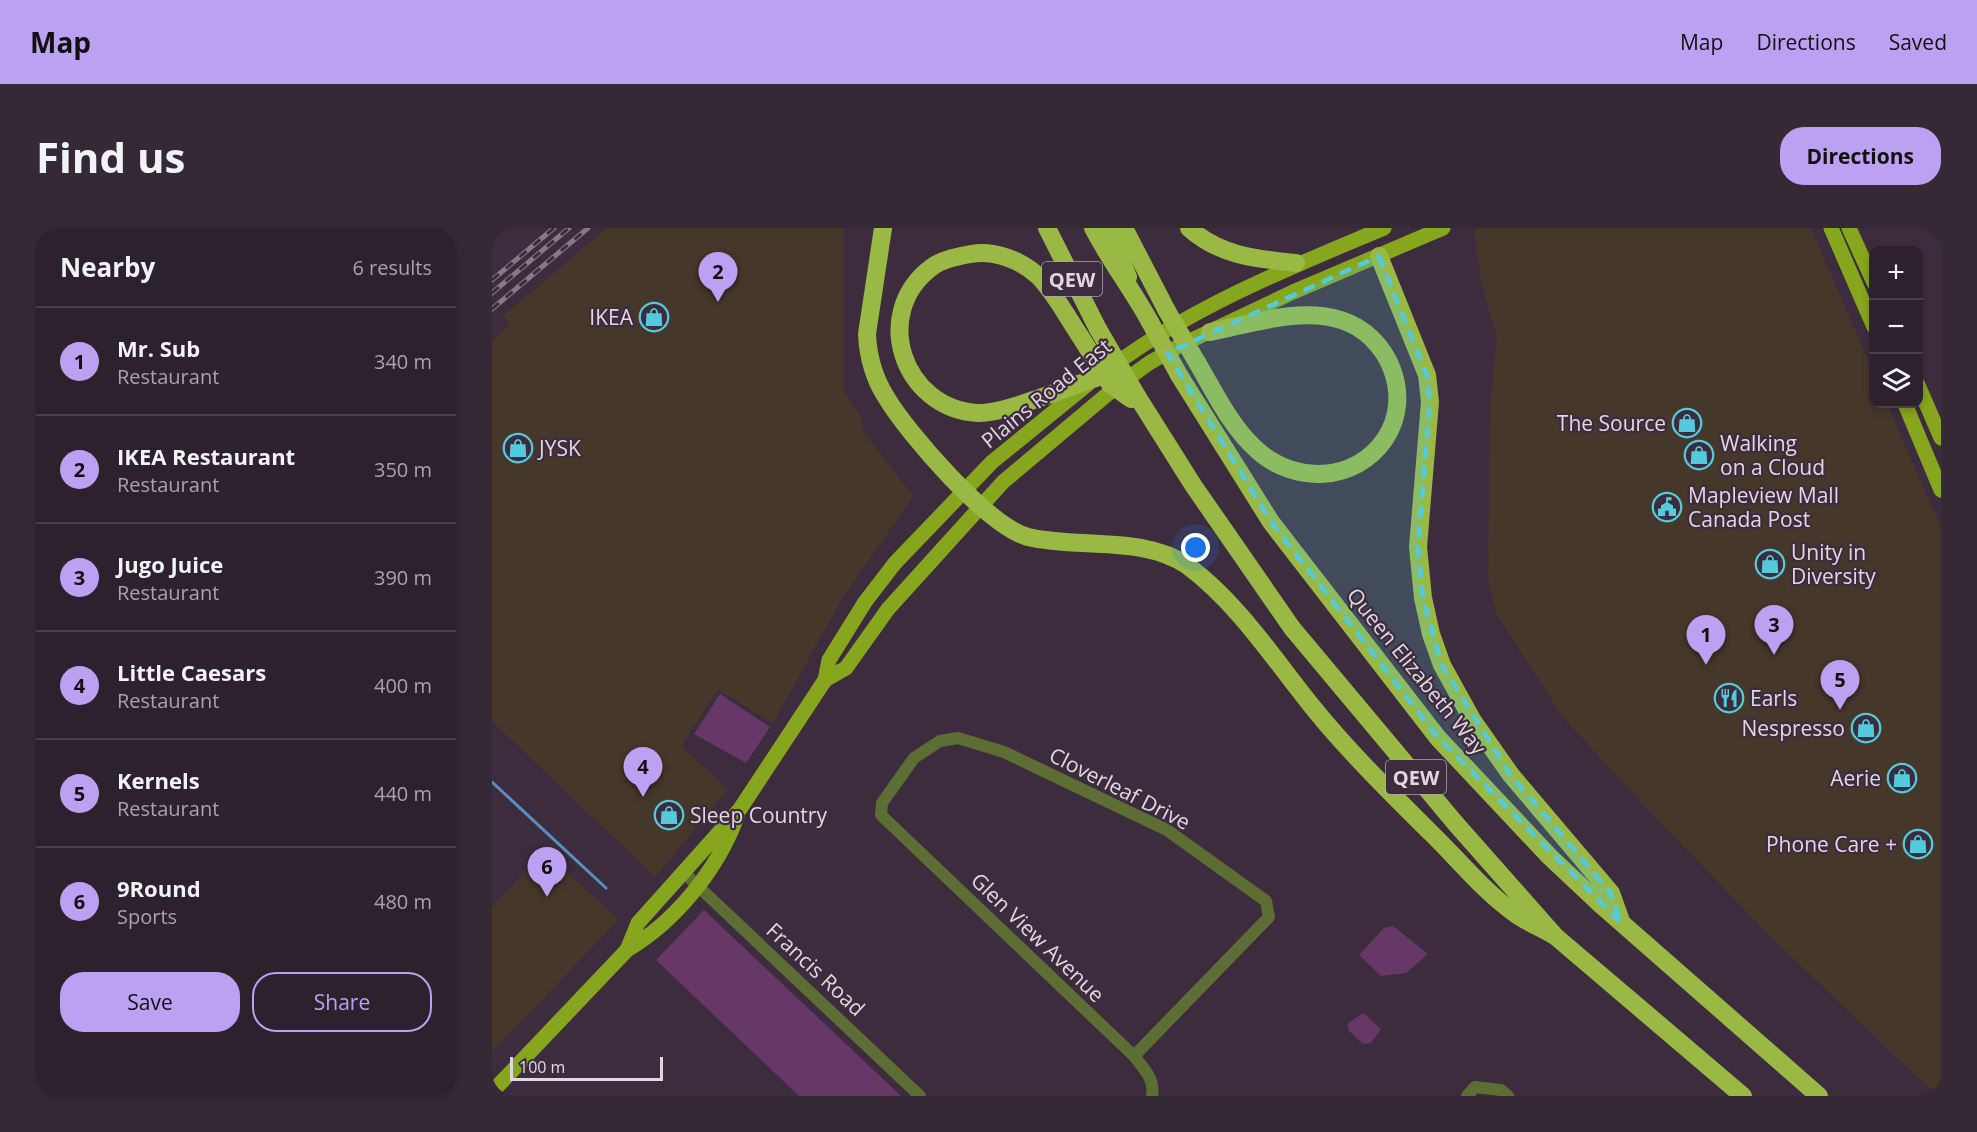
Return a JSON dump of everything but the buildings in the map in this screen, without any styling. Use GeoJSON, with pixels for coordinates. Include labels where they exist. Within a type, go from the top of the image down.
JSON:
{"type":"FeatureCollection","features":[{"type":"Feature","properties":{"kind":"highway"},"geometry":{"type":"LineString","coordinates":[[883,228],[867,334],[874,374],[898,415],[980,506],[1006,527],[1026,536],[1058,542],[1112,543],[1149,550],[1185,564],[1211,585],[1242,619],[1316,712],[1393,796],[1516,915],[1555,936]]}},
{"type":"Feature","properties":{"kind":"highway","name":"QEW"},"geometry":{"type":"LineString","coordinates":[[1047,228],[1137,401],[1292,628],[1456,824],[1555,936],[1743,1096]]}},
{"type":"Feature","properties":{"kind":"highway","name":"Queen Elizabeth Way"},"geometry":{"type":"LineString","coordinates":[[1093,228],[1109,261],[1131,287],[1179,375],[1271,522],[1438,738],[1550,856],[1621,923],[1819,1096]]}},
{"type":"Feature","properties":{"kind":"highway"},"geometry":{"type":"LineString","coordinates":[[1108,228],[1131,287]]}},
{"type":"Feature","properties":{"kind":"highway"},"geometry":{"type":"LineString","coordinates":[[1124,228],[1167,311],[1230,417],[1248,442],[1273,462],[1298,473],[1328,474],[1362,461],[1378,447],[1391,426],[1397,399],[1391,364],[1377,343],[1351,324],[1328,317],[1303,316],[1210,332]]}},
{"type":"Feature","properties":{"kind":"highway"},"geometry":{"type":"LineString","coordinates":[[1189,228],[1214,246],[1238,255],[1296,263]]}},
{"type":"Feature","properties":{"kind":"highway"},"geometry":{"type":"LineString","coordinates":[[1096,378],[1011,407],[981,413],[957,411],[933,399],[917,383],[903,356],[900,334],[906,301],[932,267],[952,257],[977,253],[995,254],[1013,260],[1037,275],[1110,384],[1137,401]]}},
{"type":"Feature","properties":{"kind":"highway"},"geometry":{"type":"LineString","coordinates":[[1379,256],[1427,375],[1430,402],[1418,547],[1423,598],[1431,634],[1442,665],[1473,721],[1511,775],[1611,893],[1621,923]]}},
{"type":"Feature","properties":{"kind":"main road","name":"Plains Road East"},"geometry":{"type":"LineString","coordinates":[[627,950],[639,923],[740,809],[825,680],[829,660],[865,602],[895,563],[992,462],[1096,378],[1139,347],[1176,325],[1296,263],[1366,231],[1384,228]]}},
{"type":"Feature","properties":{"kind":"main road","name":"Plains Road East"},"geometry":{"type":"LineString","coordinates":[[825,680],[846,668],[888,609],[980,506],[1039,449],[1116,387],[1149,363],[1210,332],[1293,292],[1443,228]]}},
{"type":"Feature","properties":{"kind":"main road"},"geometry":{"type":"LineString","coordinates":[[1831,228],[1869,315]]}},
{"type":"Feature","properties":{"kind":"main road"},"geometry":{"type":"LineString","coordinates":[[1849,228],[1869,273]]}},
{"type":"Feature","properties":{"kind":"main road"},"geometry":{"type":"LineString","coordinates":[[1366,231],[1379,256]]}},
{"type":"Feature","properties":{"kind":"main road"},"geometry":{"type":"LineString","coordinates":[[1923,397],[1941,438]]}},
{"type":"Feature","properties":{"kind":"main road"},"geometry":{"type":"LineString","coordinates":[[1907,408],[1941,490]]}},
{"type":"Feature","properties":{"kind":"main road","name":"Plains Road East"},"geometry":{"type":"LineString","coordinates":[[492,1092],[627,950],[651,936],[698,884],[719,858],[740,809]]}},
{"type":"Feature","properties":{"kind":"street","name":"Cloverleaf Drive"},"geometry":{"type":"LineString","coordinates":[[881,815],[882,803],[914,758],[940,741],[958,738],[1004,752],[1167,830],[1266,901],[1269,917],[1134,1056]]}},
{"type":"Feature","properties":{"kind":"street","name":"Glen View Avenue"},"geometry":{"type":"LineString","coordinates":[[881,815],[1134,1056],[1150,1077],[1154,1087],[1152,1096]]}},
{"type":"Feature","properties":{"kind":"street","name":"Francis Road"},"geometry":{"type":"LineString","coordinates":[[683,872],[920,1096]]}},
{"type":"Feature","properties":{"kind":"street"},"geometry":{"type":"LineString","coordinates":[[1467,1096],[1475,1088],[1501,1090],[1508,1096]]}},
{"type":"Feature","properties":{"kind":"highlighted area"},"geometry":{"type":"Polygon","coordinates":[[[1379,256],[1427,375],[1430,402],[1418,547],[1423,598],[1442,665],[1511,775],[1611,893],[1621,923],[1438,738],[1271,522],[1167,353],[1379,256]]]}},
{"type":"Feature","properties":{"kind":"shaded area"},"geometry":{"type":"Polygon","coordinates":[[[607,228],[844,228],[844,392],[859,413],[865,434],[913,496],[842,599],[773,723],[718,690],[681,746],[728,789],[655,877],[492,721],[492,341],[510,325],[503,316],[607,228]]]}},
{"type":"Feature","properties":{"kind":"shaded area"},"geometry":{"type":"Polygon","coordinates":[[[1480,228],[1811,228],[1869,363],[1869,408],[1889,408],[1941,528],[1941,1096],[1917,1077],[1767,933],[1624,784],[1563,717],[1497,615],[1488,581],[1490,404],[1497,337],[1482,286],[1474,230],[1480,228]]]}},
{"type":"Feature","properties":{"kind":"shaded area"},"geometry":{"type":"Polygon","coordinates":[[[720,694],[770,727],[746,763],[694,734],[720,694]]]}},
{"type":"Feature","properties":{"kind":"shaded area"},"geometry":{"type":"Polygon","coordinates":[[[545,851],[618,920],[492,1052],[492,907],[545,851]]]}},
{"type":"Feature","properties":{"kind":"shaded area"},"geometry":{"type":"Polygon","coordinates":[[[704,910],[901,1096],[799,1096],[656,960],[704,910]]]}},
{"type":"Feature","properties":{"kind":"shaded area"},"geometry":{"type":"Polygon","coordinates":[[[1393,926],[1428,954],[1406,973],[1381,976],[1359,955],[1384,928],[1393,926]]]}},
{"type":"Feature","properties":{"kind":"shaded area"},"geometry":{"type":"Polygon","coordinates":[[[1363,1013],[1381,1029],[1371,1043],[1363,1044],[1348,1030],[1348,1023],[1363,1013]]]}},
{"type":"Feature","properties":{"kind":"waterway"},"geometry":{"type":"LineString","coordinates":[[492,782],[606,888]]}},
{"type":"Feature","properties":{"kind":"railway"},"geometry":{"type":"LineString","coordinates":[[492,280],[554,228]]}},
{"type":"Feature","properties":{"kind":"railway"},"geometry":{"type":"LineString","coordinates":[[492,293],[569,228]]}},
{"type":"Feature","properties":{"kind":"railway"},"geometry":{"type":"LineString","coordinates":[[492,309],[588,228]]}},
{"type":"Feature","properties":{"kind":"place","name":"IKEA Restaurant"},"geometry":{"type":"Point","coordinates":[718,302]}},
{"type":"Feature","properties":{"kind":"place","name":"IKEA"},"geometry":{"type":"Point","coordinates":[654,317]}},
{"type":"Feature","properties":{"kind":"place","name":"The Source"},"geometry":{"type":"Point","coordinates":[1687,423]}},
{"type":"Feature","properties":{"kind":"place","name":"JYSK"},"geometry":{"type":"Point","coordinates":[518,448]}},
{"type":"Feature","properties":{"kind":"place","name":"Walking on a Cloud"},"geometry":{"type":"Point","coordinates":[1699,455]}},
{"type":"Feature","properties":{"kind":"place","name":"Mapleview Mall Canada Post"},"geometry":{"type":"Point","coordinates":[1667,507]}},
{"type":"Feature","properties":{"kind":"place","name":"Unity in Diversity"},"geometry":{"type":"Point","coordinates":[1770,564]}},
{"type":"Feature","properties":{"kind":"place","name":"Jugo Juice"},"geometry":{"type":"Point","coordinates":[1774,655]}},
{"type":"Feature","properties":{"kind":"place","name":"Mr. Sub"},"geometry":{"type":"Point","coordinates":[1706,665]}},
{"type":"Feature","properties":{"kind":"place","name":"Earls"},"geometry":{"type":"Point","coordinates":[1729,698]}},
{"type":"Feature","properties":{"kind":"place","name":"Kernels"},"geometry":{"type":"Point","coordinates":[1840,710]}},
{"type":"Feature","properties":{"kind":"place","name":"Nespresso"},"geometry":{"type":"Point","coordinates":[1866,728]}},
{"type":"Feature","properties":{"kind":"place","name":"Aerie"},"geometry":{"type":"Point","coordinates":[1902,778]}},
{"type":"Feature","properties":{"kind":"place","name":"Little Caesars"},"geometry":{"type":"Point","coordinates":[643,797]}},
{"type":"Feature","properties":{"kind":"place","name":"Sleep Country"},"geometry":{"type":"Point","coordinates":[669,815]}},
{"type":"Feature","properties":{"kind":"place","name":"Phone Care +"},"geometry":{"type":"Point","coordinates":[1918,844]}},
{"type":"Feature","properties":{"kind":"place","name":"9Round"},"geometry":{"type":"Point","coordinates":[547,897]}}]}
